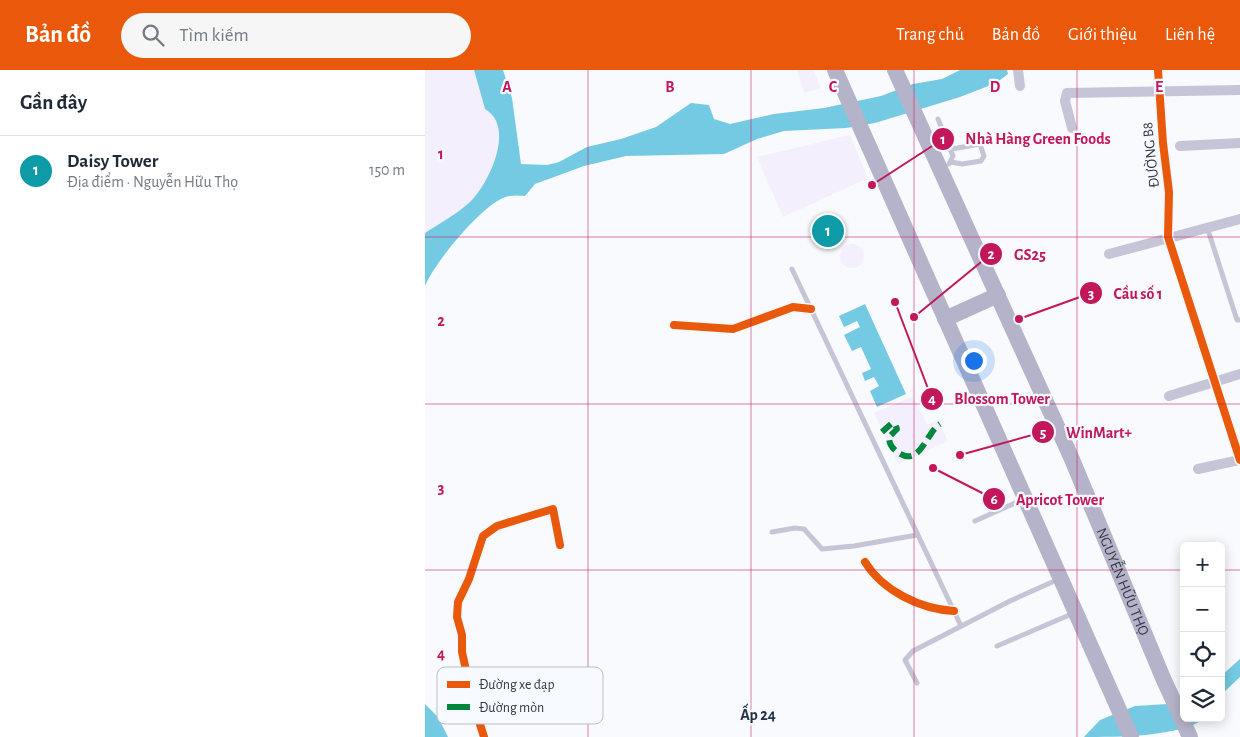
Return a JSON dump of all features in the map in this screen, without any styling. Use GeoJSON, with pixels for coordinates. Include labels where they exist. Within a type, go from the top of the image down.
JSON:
{"type":"FeatureCollection","features":[{"type":"Feature","properties":{"kind":"main road"},"geometry":{"type":"LineString","coordinates":[[835,70],[1131,737]]}},
{"type":"Feature","properties":{"kind":"main road","name":"NGUYỄN HỮU THỌ"},"geometry":{"type":"LineString","coordinates":[[895,71],[925,137],[945,165],[998,295],[1075,465],[1163,678],[1190,737]]}},
{"type":"Feature","properties":{"kind":"main road"},"geometry":{"type":"LineString","coordinates":[[945,319],[998,295]]}},
{"type":"Feature","properties":{"kind":"street"},"geometry":{"type":"LineString","coordinates":[[1018,70],[1020,86]]}},
{"type":"Feature","properties":{"kind":"street","name":"ĐƯỜNG B8"},"geometry":{"type":"LineString","coordinates":[[1158,70],[1169,192],[1168,237],[1240,460]]}},
{"type":"Feature","properties":{"kind":"street"},"geometry":{"type":"LineString","coordinates":[[1072,128],[1065,101],[1067,93],[1240,90]]}},
{"type":"Feature","properties":{"kind":"street"},"geometry":{"type":"LineString","coordinates":[[1180,146],[1240,143]]}},
{"type":"Feature","properties":{"kind":"street"},"geometry":{"type":"LineString","coordinates":[[1109,254],[1240,219]]}},
{"type":"Feature","properties":{"kind":"street"},"geometry":{"type":"LineString","coordinates":[[674,324],[733,329],[793,307],[811,309]]}},
{"type":"Feature","properties":{"kind":"street"},"geometry":{"type":"LineString","coordinates":[[1169,396],[1240,374]]}},
{"type":"Feature","properties":{"kind":"street"},"geometry":{"type":"LineString","coordinates":[[1199,469],[1240,460]]}},
{"type":"Feature","properties":{"kind":"street"},"geometry":{"type":"LineString","coordinates":[[466,667],[457,617],[458,602],[469,579],[483,536],[497,526],[553,509],[560,545]]}},
{"type":"Feature","properties":{"kind":"street"},"geometry":{"type":"LineString","coordinates":[[865,562],[883,583],[902,596],[954,612]]}},
{"type":"Feature","properties":{"kind":"street"},"geometry":{"type":"LineString","coordinates":[[480,724],[484,737]]}},
{"type":"Feature","properties":{"kind":"lane"},"geometry":{"type":"LineString","coordinates":[[938,119],[952,149],[953,156],[945,165]]}},
{"type":"Feature","properties":{"kind":"lane"},"geometry":{"type":"LineString","coordinates":[[945,165],[971,164],[981,161],[984,156],[980,144],[952,149]]}},
{"type":"Feature","properties":{"kind":"lane"},"geometry":{"type":"LineString","coordinates":[[1207,227],[1237,320],[1240,320]]}},
{"type":"Feature","properties":{"kind":"lane"},"geometry":{"type":"LineString","coordinates":[[792,269],[961,626]]}},
{"type":"Feature","properties":{"kind":"lane"},"geometry":{"type":"LineString","coordinates":[[975,520],[1024,499]]}},
{"type":"Feature","properties":{"kind":"lane"},"geometry":{"type":"LineString","coordinates":[[772,532],[795,528],[803,529],[821,548],[855,546],[917,535]]}},
{"type":"Feature","properties":{"kind":"lane"},"geometry":{"type":"LineString","coordinates":[[917,683],[906,664],[905,658],[922,646],[961,626],[1060,579]]}},
{"type":"Feature","properties":{"kind":"lane"},"geometry":{"type":"LineString","coordinates":[[997,646],[1075,613]]}},
{"type":"Feature","properties":{"kind":"shaded area"},"geometry":{"type":"Polygon","coordinates":[[[425,70],[474,70],[485,109],[494,117],[498,128],[499,141],[496,155],[485,182],[470,202],[425,233],[425,70]]]}},
{"type":"Feature","properties":{"kind":"shaded area"},"geometry":{"type":"Polygon","coordinates":[[[797,70],[813,70],[821,88],[804,93],[797,70]]]}},
{"type":"Feature","properties":{"kind":"shaded area"},"geometry":{"type":"Polygon","coordinates":[[[850,135],[868,178],[783,217],[757,157],[850,135]]]}},
{"type":"Feature","properties":{"kind":"shaded area"},"geometry":{"type":"Polygon","coordinates":[[[852,244],[857,245],[863,251],[863,261],[857,267],[852,268],[847,267],[841,261],[840,256],[841,251],[847,245],[852,244]]]}},
{"type":"Feature","properties":{"kind":"shaded area"},"geometry":{"type":"Polygon","coordinates":[[[913,396],[927,425],[938,420],[948,441],[898,464],[874,413],[913,396]]]}},
{"type":"Feature","properties":{"kind":"water"},"geometry":{"type":"Polygon","coordinates":[[[474,70],[503,70],[512,98],[521,164],[547,165],[559,162],[587,147],[621,139],[656,127],[691,103],[709,105],[714,119],[730,124],[774,114],[824,108],[881,96],[913,84],[942,79],[960,70],[1007,70],[1008,74],[996,83],[960,97],[875,123],[846,128],[784,131],[757,139],[724,154],[626,156],[584,166],[535,184],[525,196],[505,197],[490,206],[457,238],[425,286],[425,233],[470,202],[485,182],[496,155],[499,141],[498,128],[494,117],[485,109],[474,70]]]}},
{"type":"Feature","properties":{"kind":"water"},"geometry":{"type":"Polygon","coordinates":[[[865,304],[906,394],[877,407],[870,391],[879,386],[874,377],[865,381],[862,373],[871,369],[861,347],[852,351],[844,335],[860,327],[857,321],[844,327],[839,316],[865,304]]]}},
{"type":"Feature","properties":{"kind":"water"},"geometry":{"type":"Polygon","coordinates":[[[1240,659],[1240,677],[1225,691],[1225,672],[1240,659]]]}},
{"type":"Feature","properties":{"kind":"water"},"geometry":{"type":"Polygon","coordinates":[[[1180,703],[1180,722],[1198,722],[1181,729],[1148,735],[1084,737],[1100,720],[1135,706],[1180,703]]]}},
{"type":"Feature","properties":{"kind":"water"},"geometry":{"type":"Polygon","coordinates":[[[425,704],[437,716],[437,724],[442,724],[448,737],[425,737],[425,704]]]}},
{"type":"Feature","properties":{"kind":"marked path"},"geometry":{"type":"LineString","coordinates":[[882,432],[891,424],[895,424],[897,429],[889,437],[889,441],[896,451],[904,456],[911,456],[922,448],[935,428],[940,424]]}},
{"type":"Feature","properties":{"kind":"cycle path"},"geometry":{"type":"LineString","coordinates":[[1158,70],[1163,143],[1169,192],[1168,237],[1240,460]]}},
{"type":"Feature","properties":{"kind":"cycle path"},"geometry":{"type":"LineString","coordinates":[[674,325],[733,329],[793,307],[811,309]]}},
{"type":"Feature","properties":{"kind":"cycle path"},"geometry":{"type":"LineString","coordinates":[[465,667],[462,652],[462,635],[457,617],[458,602],[469,579],[483,536],[497,526],[553,509],[560,545]]}},
{"type":"Feature","properties":{"kind":"cycle path"},"geometry":{"type":"LineString","coordinates":[[865,562],[882,582],[903,597],[928,607],[954,611]]}},
{"type":"Feature","properties":{"kind":"cycle path"},"geometry":{"type":"LineString","coordinates":[[480,724],[484,737]]}},
{"type":"Feature","properties":{"kind":"place","name":"Nhà Hàng Green Foods"},"geometry":{"type":"Point","coordinates":[872,185]}},
{"type":"Feature","properties":{"kind":"place","name":"Daisy Tower"},"geometry":{"type":"Point","coordinates":[828,231]}},
{"type":"Feature","properties":{"kind":"place","name":"Blossom Tower"},"geometry":{"type":"Point","coordinates":[895,302]}},
{"type":"Feature","properties":{"kind":"place","name":"GS25"},"geometry":{"type":"Point","coordinates":[914,317]}},
{"type":"Feature","properties":{"kind":"place","name":"Cầu số 1"},"geometry":{"type":"Point","coordinates":[1019,319]}},
{"type":"Feature","properties":{"kind":"place","name":"WinMart+"},"geometry":{"type":"Point","coordinates":[960,455]}},
{"type":"Feature","properties":{"kind":"place","name":"Apricot Tower"},"geometry":{"type":"Point","coordinates":[933,468]}},
{"type":"Feature","properties":{"kind":"district","name":"Ấp 24"},"geometry":{"type":"Point","coordinates":[758,715]}}]}
